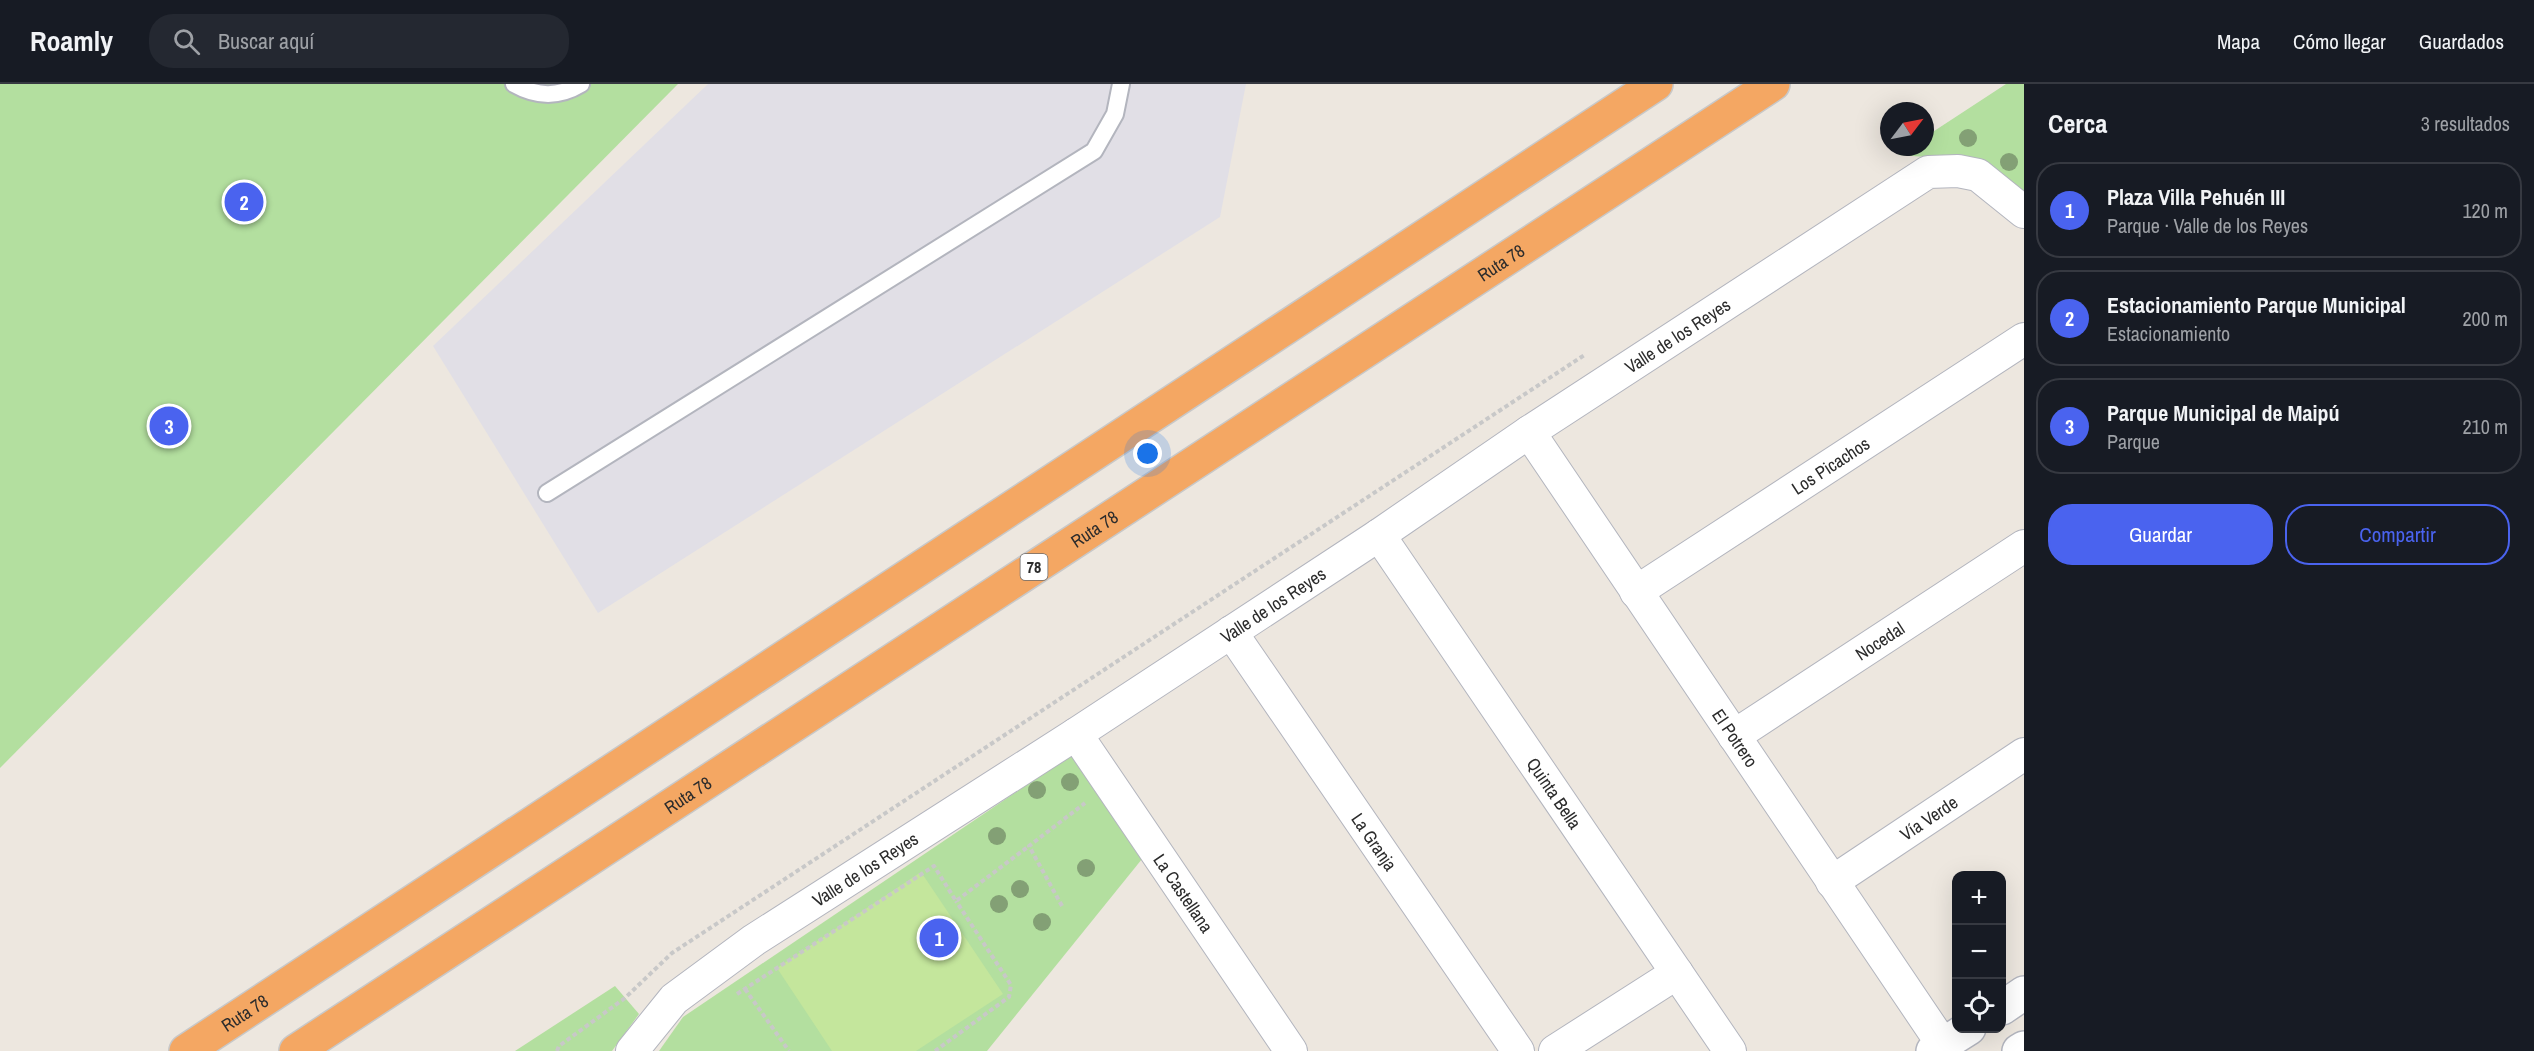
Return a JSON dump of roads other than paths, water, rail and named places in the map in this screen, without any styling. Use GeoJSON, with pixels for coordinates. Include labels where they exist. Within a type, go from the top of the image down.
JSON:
{"type":"FeatureCollection","features":[{"type":"Feature","properties":{"kind":"highway","name":"Ruta 78"},"geometry":{"type":"LineString","coordinates":[[186,1051],[1656,84]]}},
{"type":"Feature","properties":{"kind":"highway","name":"Ruta 78"},"geometry":{"type":"LineString","coordinates":[[296,1051],[1773,84]]}},
{"type":"Feature","properties":{"kind":"main road"},"geometry":{"type":"LineString","coordinates":[[2006,1005],[2024,993]]}},
{"type":"Feature","properties":{"kind":"main road"},"geometry":{"type":"LineString","coordinates":[[2019,1051],[2024,1048]]}},
{"type":"Feature","properties":{"kind":"street","name":"Valle de los Reyes"},"geometry":{"type":"LineString","coordinates":[[632,1051],[675,999],[717,966],[1076,734],[1379,535],[1528,432],[1928,172],[1958,171],[1978,175],[2024,212]]}},
{"type":"Feature","properties":{"kind":"street","name":"Los Picachos"},"geometry":{"type":"LineString","coordinates":[[1636,592],[2024,339]]}},
{"type":"Feature","properties":{"kind":"street","name":"El Potrero"},"geometry":{"type":"LineString","coordinates":[[1528,432],[1832,882],[1949,1042]]}},
{"type":"Feature","properties":{"kind":"street","name":"Quinta Bella"},"geometry":{"type":"LineString","coordinates":[[1379,535],[1730,1051]]}},
{"type":"Feature","properties":{"kind":"street","name":"Nocedal"},"geometry":{"type":"LineString","coordinates":[[1734,736],[2024,546]]}},
{"type":"Feature","properties":{"kind":"street","name":"La Granja"},"geometry":{"type":"LineString","coordinates":[[1231,632],[1518,1051]]}},
{"type":"Feature","properties":{"kind":"street","name":"La Castellana"},"geometry":{"type":"LineString","coordinates":[[1076,734],[1292,1051]]}},
{"type":"Feature","properties":{"kind":"street","name":"Vía Verde"},"geometry":{"type":"LineString","coordinates":[[1832,882],[2024,754]]}},
{"type":"Feature","properties":{"kind":"street"},"geometry":{"type":"LineString","coordinates":[[1555,1051],[1677,973]]}},
{"type":"Feature","properties":{"kind":"lane"},"geometry":{"type":"LineString","coordinates":[[514,84],[539,95],[561,93],[581,84]]}},
{"type":"Feature","properties":{"kind":"lane"},"geometry":{"type":"LineString","coordinates":[[547,493],[1094,151],[1115,114],[1121,84]]}},
{"type":"Feature","properties":{"kind":"place","name":"Estacionamiento Parque Municipal"},"geometry":{"type":"Point","coordinates":[244,202]}},
{"type":"Feature","properties":{"kind":"place","name":"Parque Municipal de Maipú"},"geometry":{"type":"Point","coordinates":[169,426]}},
{"type":"Feature","properties":{"kind":"place","name":"Plaza Villa Pehuén III"},"geometry":{"type":"Point","coordinates":[939,938]}}]}
